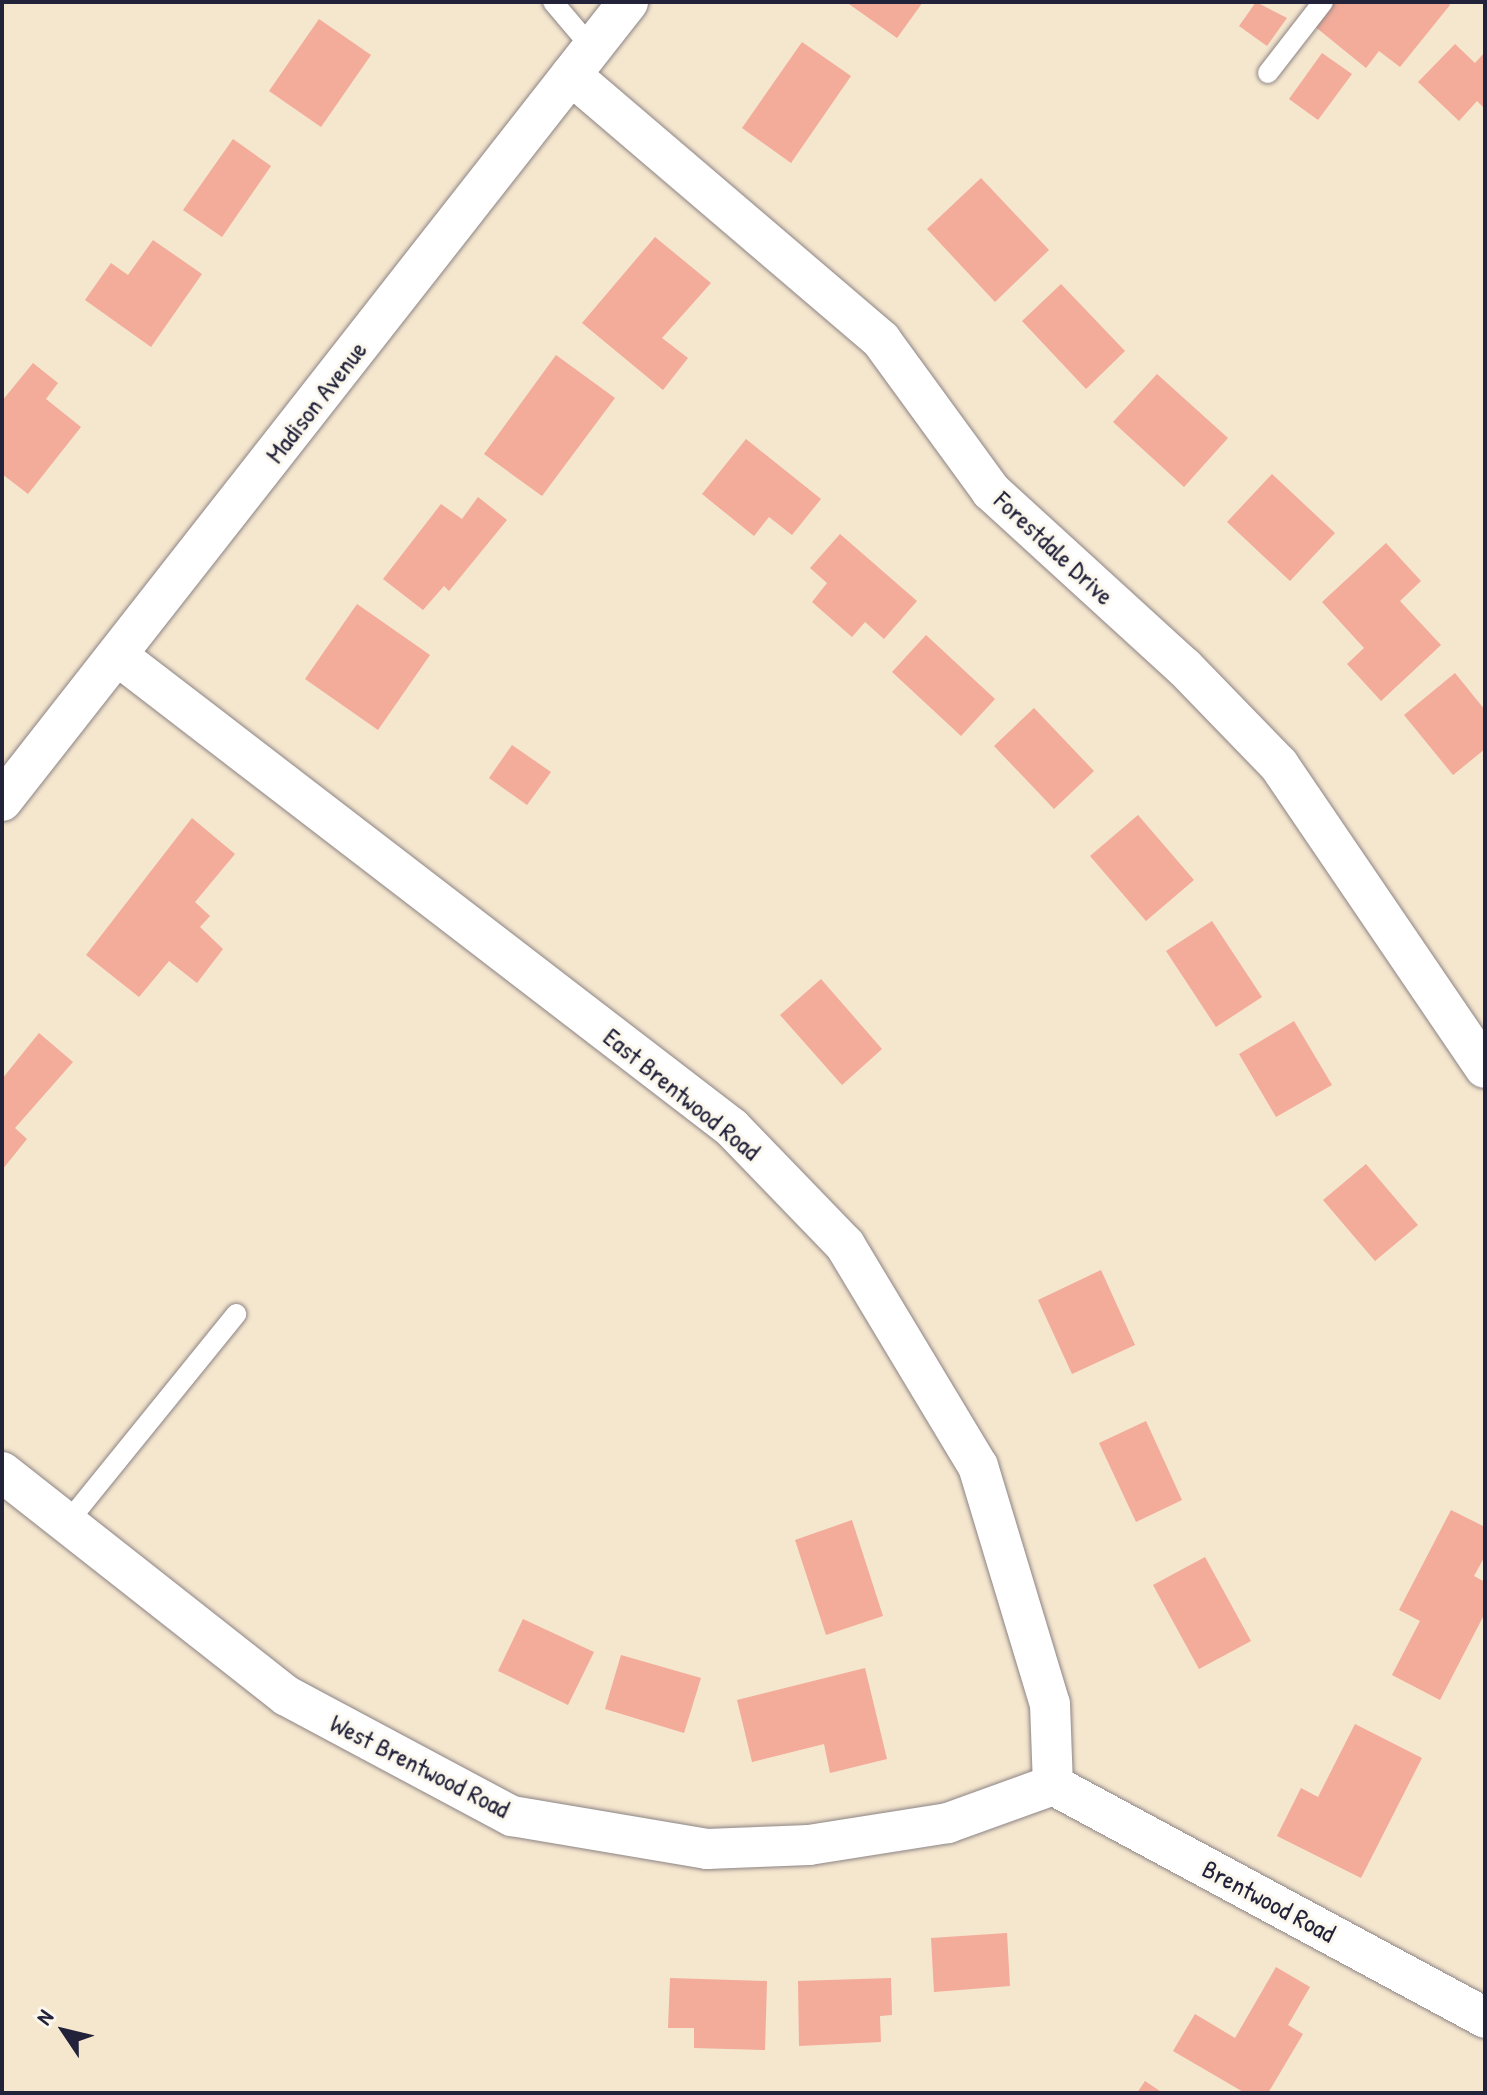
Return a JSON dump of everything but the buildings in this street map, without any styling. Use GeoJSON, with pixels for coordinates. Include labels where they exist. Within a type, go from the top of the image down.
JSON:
{"type":"FeatureCollection","features":[{"type":"Feature","properties":{"kind":"street","name":"Madison Avenue"},"geometry":{"type":"LineString","coordinates":[[2,801],[628,2]]}},
{"type":"Feature","properties":{"kind":"street","name":"Forestdale Drive"},"geometry":{"type":"LineString","coordinates":[[582,62],[881,340],[991,491],[1184,667],[1279,765],[1485,1068]]}},
{"type":"Feature","properties":{"kind":"street","name":"East Brentwood Road"},"geometry":{"type":"LineString","coordinates":[[118,656],[732,1128],[845,1245],[978,1466],[1050,1704],[1053,1785]]}},
{"type":"Feature","properties":{"kind":"street","name":"West Brentwood Road"},"geometry":{"type":"LineString","coordinates":[[2,1472],[287,1696],[512,1816],[707,1849],[809,1845],[948,1823],[1053,1785]]}},
{"type":"Feature","properties":{"kind":"street","name":"Brentwood Road"},"geometry":{"type":"LineString","coordinates":[[1053,1785],[1485,2018]]}},
{"type":"Feature","properties":{"kind":"lane"},"geometry":{"type":"LineString","coordinates":[[553,2],[582,62]]}},
{"type":"Feature","properties":{"kind":"lane"},"geometry":{"type":"LineString","coordinates":[[1268,73],[1323,2]]}},
{"type":"Feature","properties":{"kind":"lane"},"geometry":{"type":"LineString","coordinates":[[67,1523],[236,1314]]}}]}
